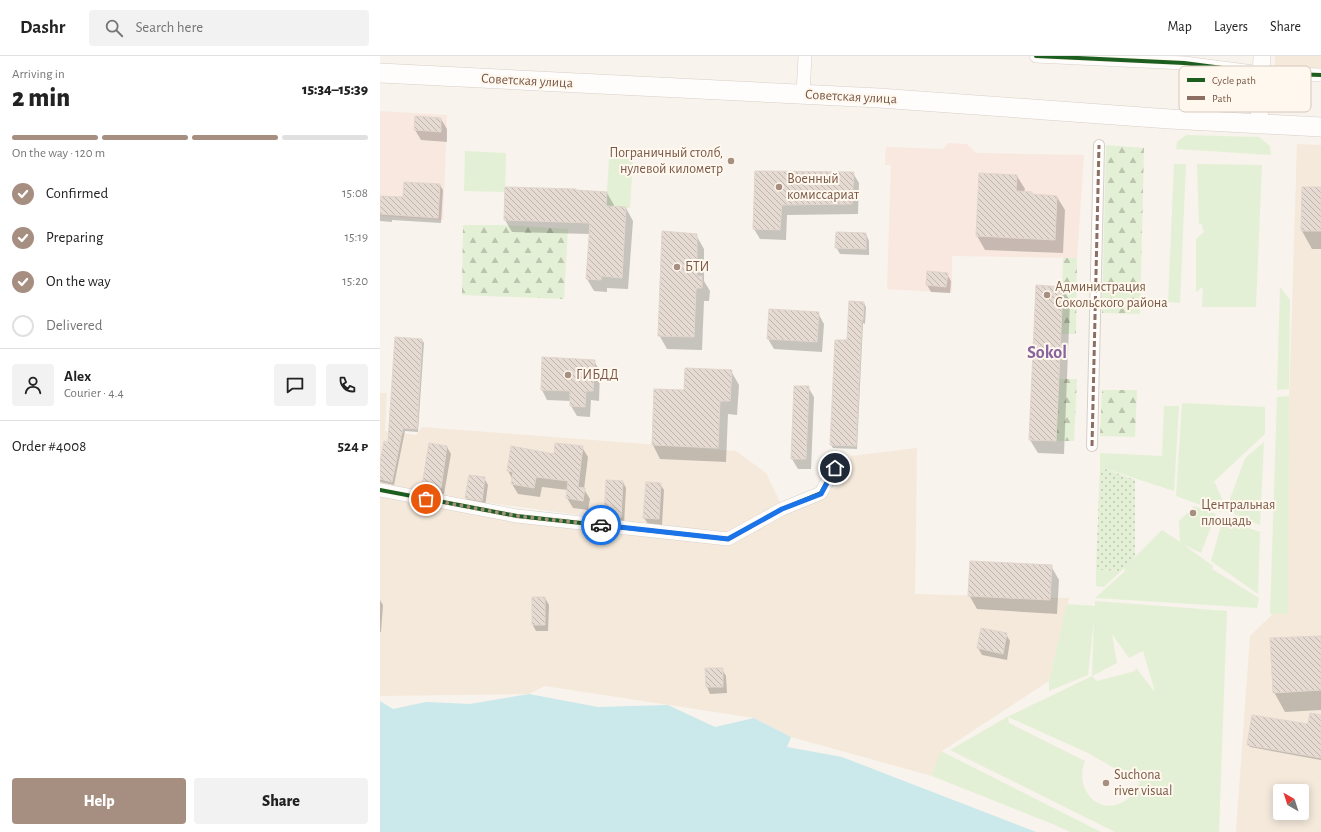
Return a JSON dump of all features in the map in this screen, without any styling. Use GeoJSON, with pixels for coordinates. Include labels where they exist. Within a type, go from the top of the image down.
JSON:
{"type":"FeatureCollection","features":[{"type":"Feature","properties":{"kind":"main road","name":"Советская улица"},"geometry":{"type":"LineString","coordinates":[[380,74],[879,98],[1170,119],[1321,127]]}},
{"type":"Feature","properties":{"kind":"street"},"geometry":{"type":"LineString","coordinates":[[803,94],[805,56]]}},
{"type":"Feature","properties":{"kind":"street"},"geometry":{"type":"LineString","coordinates":[[1036,56],[1185,60],[1220,66]]}},
{"type":"Feature","properties":{"kind":"street"},"geometry":{"type":"LineString","coordinates":[[1261,66],[1262,56]]}},
{"type":"Feature","properties":{"kind":"street"},"geometry":{"type":"LineString","coordinates":[[1311,75],[1321,75]]}},
{"type":"Feature","properties":{"kind":"street"},"geometry":{"type":"LineString","coordinates":[[1258,123],[1259,112]]}},
{"type":"Feature","properties":{"kind":"street"},"geometry":{"type":"LineString","coordinates":[[1092,446],[1099,145]]}},
{"type":"Feature","properties":{"kind":"street"},"geometry":{"type":"LineString","coordinates":[[380,490],[517,516],[728,539],[782,509],[821,494],[835,468]]}},
{"type":"Feature","properties":{"kind":"shaded area"},"geometry":{"type":"Polygon","coordinates":[[[1275,56],[1321,56],[1321,70],[1311,70],[1311,66],[1275,66],[1275,56]]]}},
{"type":"Feature","properties":{"kind":"shaded area"},"geometry":{"type":"Polygon","coordinates":[[[380,111],[447,115],[443,220],[380,216],[380,111]]]}},
{"type":"Feature","properties":{"kind":"shaded area"},"geometry":{"type":"Polygon","coordinates":[[[948,143],[967,144],[976,153],[1084,155],[1077,258],[952,256],[952,293],[887,289],[891,165],[885,165],[886,147],[943,149],[948,143]]]}},
{"type":"Feature","properties":{"kind":"shaded area"},"geometry":{"type":"Polygon","coordinates":[[[1297,144],[1321,145],[1321,832],[1236,832],[1250,636],[1283,604],[1297,144]]]}},
{"type":"Feature","properties":{"kind":"shaded area"},"geometry":{"type":"Polygon","coordinates":[[[380,393],[387,393],[385,431],[416,435],[422,427],[736,451],[766,473],[780,502],[725,534],[458,499],[380,484],[380,393]]]}},
{"type":"Feature","properties":{"kind":"shaded area"},"geometry":{"type":"Polygon","coordinates":[[[917,448],[915,594],[1069,598],[1049,681],[942,751],[932,776],[791,737],[754,718],[545,686],[529,694],[380,696],[380,490],[517,516],[728,539],[842,485],[851,456],[917,448]]]}},
{"type":"Feature","properties":{"kind":"green space"},"geometry":{"type":"Polygon","coordinates":[[[1186,135],[1259,137],[1270,146],[1271,155],[1176,149],[1177,142],[1186,135]]]}},
{"type":"Feature","properties":{"kind":"green space"},"geometry":{"type":"Polygon","coordinates":[[[1106,145],[1144,148],[1140,314],[1102,313],[1106,145]]]}},
{"type":"Feature","properties":{"kind":"green space"},"geometry":{"type":"Polygon","coordinates":[[[465,151],[506,153],[505,192],[464,191],[465,151]]]}},
{"type":"Feature","properties":{"kind":"green space"},"geometry":{"type":"Polygon","coordinates":[[[609,159],[633,159],[630,208],[606,206],[609,159]]]}},
{"type":"Feature","properties":{"kind":"green space"},"geometry":{"type":"Polygon","coordinates":[[[1174,164],[1186,164],[1180,303],[1168,302],[1174,164]]]}},
{"type":"Feature","properties":{"kind":"green space"},"geometry":{"type":"Polygon","coordinates":[[[1197,164],[1262,165],[1256,307],[1202,307],[1203,287],[1196,292],[1196,239],[1204,232],[1201,223],[1199,225],[1197,164]]]}},
{"type":"Feature","properties":{"kind":"green space"},"geometry":{"type":"Polygon","coordinates":[[[463,225],[504,225],[568,229],[564,299],[462,295],[463,225]]]}},
{"type":"Feature","properties":{"kind":"green space"},"geometry":{"type":"Polygon","coordinates":[[[1063,258],[1077,258],[1076,334],[1061,334],[1063,258]]]}},
{"type":"Feature","properties":{"kind":"green space"},"geometry":{"type":"Polygon","coordinates":[[[1280,287],[1290,300],[1289,389],[1277,390],[1280,287]]]}},
{"type":"Feature","properties":{"kind":"green space"},"geometry":{"type":"Polygon","coordinates":[[[1059,379],[1077,379],[1074,441],[1056,441],[1059,379]]]}},
{"type":"Feature","properties":{"kind":"green space"},"geometry":{"type":"Polygon","coordinates":[[[1102,390],[1137,390],[1135,437],[1100,436],[1102,390]]]}},
{"type":"Feature","properties":{"kind":"green space"},"geometry":{"type":"Polygon","coordinates":[[[1289,396],[1288,614],[1270,614],[1277,397],[1289,396]]]}},
{"type":"Feature","properties":{"kind":"green space"},"geometry":{"type":"Polygon","coordinates":[[[1182,403],[1265,407],[1265,434],[1214,481],[1224,503],[1221,512],[1176,496],[1182,403]]]}},
{"type":"Feature","properties":{"kind":"green space"},"geometry":{"type":"Polygon","coordinates":[[[1164,406],[1179,406],[1174,491],[1100,467],[1100,453],[1162,456],[1164,406]]]}},
{"type":"Feature","properties":{"kind":"green space"},"geometry":{"type":"Polygon","coordinates":[[[1264,442],[1260,525],[1234,514],[1230,499],[1245,458],[1264,442]]]}},
{"type":"Feature","properties":{"kind":"green space"},"geometry":{"type":"Polygon","coordinates":[[[1100,467],[1135,480],[1135,557],[1121,571],[1096,570],[1100,467]]]}},
{"type":"Feature","properties":{"kind":"green space"},"geometry":{"type":"Polygon","coordinates":[[[1194,506],[1216,514],[1201,553],[1184,545],[1213,566],[1212,569],[1259,598],[1257,608],[1095,598],[1125,571],[1124,568],[1162,530],[1180,542],[1179,521],[1194,506]]]}},
{"type":"Feature","properties":{"kind":"green space"},"geometry":{"type":"Polygon","coordinates":[[[1223,519],[1260,532],[1258,594],[1211,561],[1223,519]]]}},
{"type":"Feature","properties":{"kind":"green space"},"geometry":{"type":"Polygon","coordinates":[[[1096,570],[1121,571],[1104,587],[1096,586],[1096,570]]]}},
{"type":"Feature","properties":{"kind":"green space"},"geometry":{"type":"Polygon","coordinates":[[[1095,601],[1227,611],[1219,832],[1115,832],[950,750],[1007,717],[1092,676],[1094,619],[1088,675],[1049,691],[1049,681],[1067,604],[1095,606],[1095,601]],[[1112,634],[1117,663],[1092,676],[1097,681],[1135,671],[1136,668],[1155,692],[1143,651],[1129,658],[1112,634]],[[1008,717],[1009,723],[1085,761],[1082,771],[1082,780],[1085,789],[1096,802],[1104,805],[1113,805],[1126,801],[1140,783],[1088,753],[1008,717]]]}},
{"type":"Feature","properties":{"kind":"green space"},"geometry":{"type":"Polygon","coordinates":[[[941,751],[1101,832],[1070,832],[932,776],[941,751]]]}},
{"type":"Feature","properties":{"kind":"water"},"geometry":{"type":"Polygon","coordinates":[[[529,694],[598,707],[668,705],[715,727],[754,718],[791,737],[787,747],[842,757],[1036,832],[380,832],[380,701],[393,709],[426,702],[470,704],[529,694]]]}},
{"type":"Feature","properties":{"kind":"building"},"geometry":{"type":"Polygon","coordinates":[[[415,116],[441,118],[441,132],[414,130],[415,116]]]}},
{"type":"Feature","properties":{"kind":"building"},"geometry":{"type":"Polygon","coordinates":[[[755,171],[854,172],[852,204],[782,205],[780,230],[753,229],[755,171]]]}},
{"type":"Feature","properties":{"kind":"building"},"geometry":{"type":"Polygon","coordinates":[[[979,173],[1017,175],[1016,191],[1057,196],[1055,240],[976,236],[979,173]]]}},
{"type":"Feature","properties":{"kind":"building"},"geometry":{"type":"Polygon","coordinates":[[[404,182],[440,184],[438,218],[380,214],[380,196],[403,197],[404,182]]]}},
{"type":"Feature","properties":{"kind":"building"},"geometry":{"type":"Polygon","coordinates":[[[505,187],[576,189],[607,192],[606,206],[626,207],[622,278],[601,276],[601,280],[586,279],[590,223],[504,220],[505,187]]]}},
{"type":"Feature","properties":{"kind":"building"},"geometry":{"type":"Polygon","coordinates":[[[1302,187],[1321,187],[1321,231],[1301,231],[1302,187]]]}},
{"type":"Feature","properties":{"kind":"building"},"geometry":{"type":"Polygon","coordinates":[[[662,231],[697,234],[697,276],[702,276],[702,288],[696,288],[694,337],[658,336],[662,231]]]}},
{"type":"Feature","properties":{"kind":"building"},"geometry":{"type":"Polygon","coordinates":[[[836,232],[866,233],[866,249],[835,248],[836,232]]]}},
{"type":"Feature","properties":{"kind":"building"},"geometry":{"type":"Polygon","coordinates":[[[927,271],[948,273],[946,287],[926,285],[927,271]]]}},
{"type":"Feature","properties":{"kind":"building"},"geometry":{"type":"Polygon","coordinates":[[[1036,285],[1063,287],[1056,441],[1029,440],[1036,285]]]}},
{"type":"Feature","properties":{"kind":"building"},"geometry":{"type":"Polygon","coordinates":[[[849,301],[864,302],[856,446],[830,445],[835,340],[847,340],[849,301]]]}},
{"type":"Feature","properties":{"kind":"building"},"geometry":{"type":"Polygon","coordinates":[[[769,309],[819,312],[817,342],[767,339],[769,309]]]}},
{"type":"Feature","properties":{"kind":"building"},"geometry":{"type":"Polygon","coordinates":[[[395,337],[422,339],[417,429],[403,428],[392,482],[380,479],[380,462],[384,441],[388,442],[395,337]]]}},
{"type":"Feature","properties":{"kind":"building","name":"ГИБДД"},"geometry":{"type":"Polygon","coordinates":[[[542,357],[595,360],[593,391],[586,391],[585,407],[570,406],[570,391],[541,390],[542,357]]]}},
{"type":"Feature","properties":{"kind":"building"},"geometry":{"type":"Polygon","coordinates":[[[685,368],[732,370],[730,401],[720,401],[718,448],[652,445],[654,389],[684,390],[685,368]]]}},
{"type":"Feature","properties":{"kind":"building"},"geometry":{"type":"Polygon","coordinates":[[[794,386],[809,386],[806,459],[791,459],[794,386]]]}},
{"type":"Feature","properties":{"kind":"building"},"geometry":{"type":"Polygon","coordinates":[[[429,443],[447,446],[441,488],[422,485],[429,443]]]}},
{"type":"Feature","properties":{"kind":"building"},"geometry":{"type":"Polygon","coordinates":[[[555,443],[583,446],[578,487],[585,488],[583,501],[566,498],[568,481],[536,477],[534,488],[511,484],[513,472],[507,471],[511,446],[554,454],[555,443]]]}},
{"type":"Feature","properties":{"kind":"building"},"geometry":{"type":"Polygon","coordinates":[[[469,475],[485,477],[482,501],[465,498],[469,475]]]}},
{"type":"Feature","properties":{"kind":"building"},"geometry":{"type":"Polygon","coordinates":[[[606,480],[623,481],[621,518],[604,517],[606,480]]]}},
{"type":"Feature","properties":{"kind":"building"},"geometry":{"type":"Polygon","coordinates":[[[646,482],[661,483],[659,519],[643,518],[646,482]]]}},
{"type":"Feature","properties":{"kind":"building"},"geometry":{"type":"Polygon","coordinates":[[[970,561],[1052,565],[1050,600],[968,596],[970,561]]]}},
{"type":"Feature","properties":{"kind":"building"},"geometry":{"type":"Polygon","coordinates":[[[532,597],[545,597],[545,625],[532,625],[532,597]]]}},
{"type":"Feature","properties":{"kind":"building"},"geometry":{"type":"Polygon","coordinates":[[[981,628],[1007,633],[1003,654],[977,648],[981,628]]]}},
{"type":"Feature","properties":{"kind":"building"},"geometry":{"type":"Polygon","coordinates":[[[1321,636],[1321,690],[1273,693],[1270,638],[1321,636]]]}},
{"type":"Feature","properties":{"kind":"building"},"geometry":{"type":"Polygon","coordinates":[[[705,668],[723,668],[723,687],[706,687],[705,668]]]}},
{"type":"Feature","properties":{"kind":"building"},"geometry":{"type":"Polygon","coordinates":[[[1310,713],[1321,715],[1321,758],[1247,745],[1252,715],[1308,724],[1310,713]]]}},
{"type":"Feature","properties":{"kind":"marked path"},"geometry":{"type":"LineString","coordinates":[[1092,446],[1099,145]]}},
{"type":"Feature","properties":{"kind":"cycle path"},"geometry":{"type":"LineString","coordinates":[[1036,56],[1184,63],[1207,66]]}},
{"type":"Feature","properties":{"kind":"cycle path"},"geometry":{"type":"LineString","coordinates":[[1311,75],[1321,75]]}},
{"type":"Feature","properties":{"kind":"cycle path"},"geometry":{"type":"LineString","coordinates":[[380,490],[517,516],[728,539],[782,509],[821,493],[835,467]]}},
{"type":"Feature","properties":{"kind":"way so far"},"geometry":{"type":"LineString","coordinates":[[426,499],[517,516],[601,525]]}},
{"type":"Feature","properties":{"kind":"place","name":"Пограничный столб, нулевой километр"},"geometry":{"type":"Point","coordinates":[731,161]}},
{"type":"Feature","properties":{"kind":"place","name":"Военный комиссариат"},"geometry":{"type":"Point","coordinates":[779,187]}},
{"type":"Feature","properties":{"kind":"place","name":"БТИ"},"geometry":{"type":"Point","coordinates":[677,267]}},
{"type":"Feature","properties":{"kind":"place","name":"Администрация Сокольского района"},"geometry":{"type":"Point","coordinates":[1047,295]}},
{"type":"Feature","properties":{"kind":"place","name":"ГИБДД"},"geometry":{"type":"Point","coordinates":[568,375]}},
{"type":"Feature","properties":{"kind":"place","name":"Центральная площадь"},"geometry":{"type":"Point","coordinates":[1193,513]}},
{"type":"Feature","properties":{"kind":"place","name":"Suchona river visual"},"geometry":{"type":"Point","coordinates":[1106,783]}},
{"type":"Feature","properties":{"kind":"district","name":"Sokol"},"geometry":{"type":"Point","coordinates":[1047,353]}},
{"type":"Feature","properties":{"kind":"route"},"geometry":{"type":"LineString","coordinates":[[601,525],[728,539],[782,509],[821,494],[835,468]]}}]}
